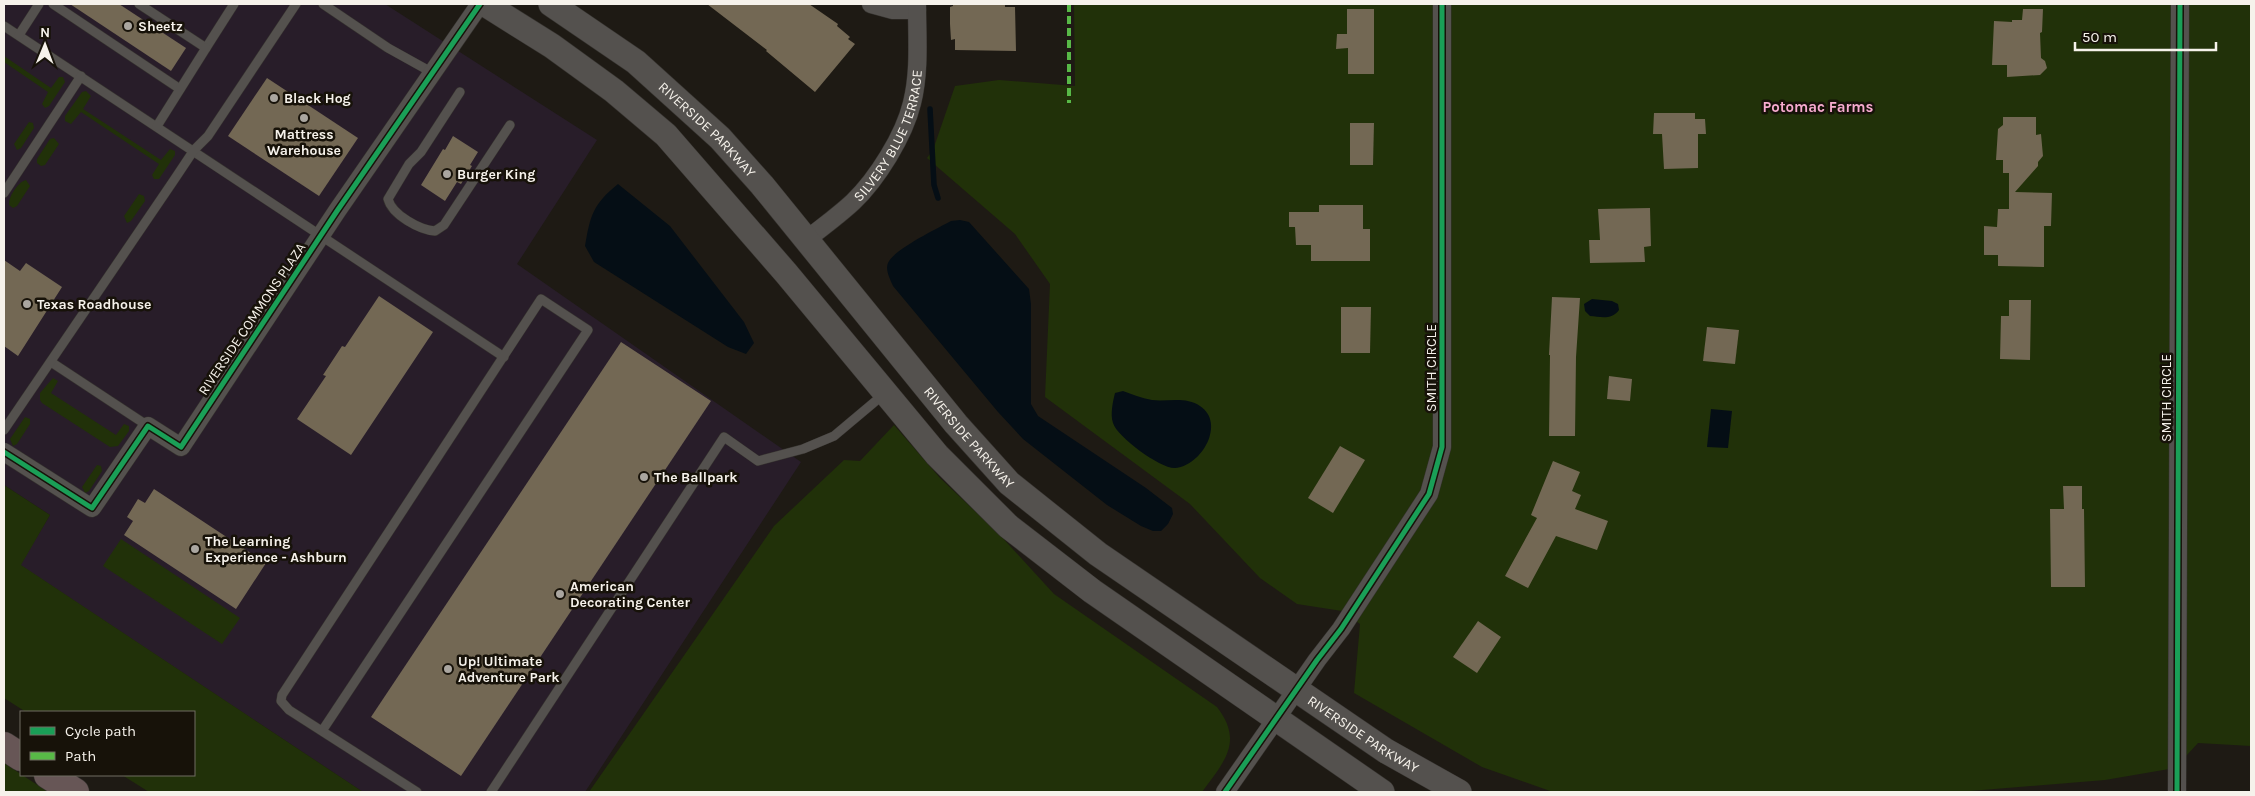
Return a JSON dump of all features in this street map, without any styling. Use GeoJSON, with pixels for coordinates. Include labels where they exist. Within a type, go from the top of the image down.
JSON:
{"type":"FeatureCollection","features":[{"type":"Feature","properties":{"kind":"highway"},"geometry":{"type":"LineString","coordinates":[[4,746],[20,756]]}},
{"type":"Feature","properties":{"kind":"highway"},"geometry":{"type":"LineString","coordinates":[[50,776],[74,792]]}},
{"type":"Feature","properties":{"kind":"main road"},"geometry":{"type":"LineString","coordinates":[[485,4],[552,46],[606,85],[666,134],[786,272],[884,394],[955,476],[1032,547],[1092,591],[1382,792]]}},
{"type":"Feature","properties":{"kind":"main road","name":"RIVERSIDE PARKWAY"},"geometry":{"type":"LineString","coordinates":[[551,4],[636,62],[720,138],[762,185],[805,241],[956,424],[1009,483],[1098,554],[1386,750],[1459,792]]}},
{"type":"Feature","properties":{"kind":"street","name":"RIVERSIDE COMMONS PLAZA"},"geometry":{"type":"LineString","coordinates":[[148,426],[181,447],[418,92],[480,4]]}},
{"type":"Feature","properties":{"kind":"street"},"geometry":{"type":"LineString","coordinates":[[871,4],[893,10],[917,7]]}},
{"type":"Feature","properties":{"kind":"street","name":"SMITH CIRCLE"},"geometry":{"type":"LineString","coordinates":[[1225,792],[1296,689],[1341,629],[1413,520],[1429,494],[1442,447],[1442,4]]}},
{"type":"Feature","properties":{"kind":"street","name":"SMITH CIRCLE"},"geometry":{"type":"LineString","coordinates":[[2177,792],[2180,4]]}},
{"type":"Feature","properties":{"kind":"street","name":"SILVERY BLUE TERRACE"},"geometry":{"type":"LineString","coordinates":[[805,241],[854,201],[879,170],[905,123],[912,103],[917,64],[917,7]]}},
{"type":"Feature","properties":{"kind":"street"},"geometry":{"type":"LineString","coordinates":[[4,452],[92,508],[148,426]]}},
{"type":"Feature","properties":{"kind":"lane"},"geometry":{"type":"LineString","coordinates":[[19,35],[39,4]]}},
{"type":"Feature","properties":{"kind":"lane"},"geometry":{"type":"LineString","coordinates":[[52,4],[180,89]]}},
{"type":"Feature","properties":{"kind":"lane"},"geometry":{"type":"LineString","coordinates":[[139,4],[206,48]]}},
{"type":"Feature","properties":{"kind":"lane"},"geometry":{"type":"LineString","coordinates":[[157,126],[234,4]]}},
{"type":"Feature","properties":{"kind":"lane"},"geometry":{"type":"LineString","coordinates":[[4,430],[194,150],[208,136],[296,4]]}},
{"type":"Feature","properties":{"kind":"lane"},"geometry":{"type":"LineString","coordinates":[[323,4],[388,48],[433,73]]}},
{"type":"Feature","properties":{"kind":"lane"},"geometry":{"type":"LineString","coordinates":[[4,26],[504,357]]}},
{"type":"Feature","properties":{"kind":"lane"},"geometry":{"type":"LineString","coordinates":[[4,193],[81,76]]}},
{"type":"Feature","properties":{"kind":"lane"},"geometry":{"type":"LineString","coordinates":[[460,92],[422,152],[409,164],[388,199],[395,211],[426,230],[435,231],[444,225],[510,125]]}},
{"type":"Feature","properties":{"kind":"lane"},"geometry":{"type":"LineString","coordinates":[[322,731],[588,330],[541,299],[282,695],[281,701],[289,710],[417,792]]}},
{"type":"Feature","properties":{"kind":"lane"},"geometry":{"type":"LineString","coordinates":[[51,362],[148,426]]}},
{"type":"Feature","properties":{"kind":"lane"},"geometry":{"type":"LineString","coordinates":[[491,792],[724,437],[758,461],[803,449],[834,436],[884,394]]}},
{"type":"Feature","properties":{"kind":"shaded area"},"geometry":{"type":"Polygon","coordinates":[[[4,4],[385,4],[597,140],[517,264],[801,462],[585,792],[363,792],[20,565],[50,515],[4,485],[4,4]]]}},
{"type":"Feature","properties":{"kind":"shaded area"},"geometry":{"type":"Polygon","coordinates":[[[618,184],[670,226],[744,322],[754,343],[746,354],[728,347],[594,262],[585,246],[591,218],[598,204],[618,184]]]}},
{"type":"Feature","properties":{"kind":"shaded area"},"geometry":{"type":"Polygon","coordinates":[[[951,221],[969,222],[1029,289],[1031,304],[1031,404],[1038,416],[1146,488],[1172,508],[1173,514],[1168,524],[1161,531],[1153,531],[1141,526],[1107,505],[1023,439],[998,412],[893,286],[887,269],[888,263],[898,252],[951,221]]]}},
{"type":"Feature","properties":{"kind":"shaded area"},"geometry":{"type":"Polygon","coordinates":[[[1592,299],[1612,301],[1618,304],[1619,310],[1610,317],[1590,316],[1585,311],[1584,304],[1592,299]]]}},
{"type":"Feature","properties":{"kind":"shaded area"},"geometry":{"type":"Polygon","coordinates":[[[1123,391],[1152,400],[1183,400],[1200,406],[1207,413],[1211,423],[1211,433],[1202,452],[1194,460],[1175,468],[1168,467],[1140,451],[1122,436],[1113,423],[1112,412],[1115,393],[1123,391]]]}},
{"type":"Feature","properties":{"kind":"shaded area"},"geometry":{"type":"Polygon","coordinates":[[[1711,409],[1732,411],[1728,448],[1707,447],[1711,409]]]}},
{"type":"Feature","properties":{"kind":"green space"},"geometry":{"type":"Polygon","coordinates":[[[1074,4],[2251,4],[2251,746],[2198,743],[2175,768],[2105,780],[1958,792],[1553,792],[1482,767],[1354,693],[1360,624],[1342,611],[1297,604],[1260,578],[1190,504],[1045,397],[1050,284],[1015,234],[927,158],[933,150],[955,86],[999,80],[1075,86],[1074,4]]]}},
{"type":"Feature","properties":{"kind":"green space"},"geometry":{"type":"Polygon","coordinates":[[[4,56],[51,88],[59,77],[63,77],[65,82],[49,106],[45,108],[42,104],[48,92],[4,62],[4,56]]]}},
{"type":"Feature","properties":{"kind":"green space"},"geometry":{"type":"Polygon","coordinates":[[[86,91],[91,96],[83,109],[161,160],[170,149],[175,151],[175,155],[159,179],[154,179],[152,175],[159,164],[81,112],[71,124],[65,121],[65,116],[82,92],[86,91]]]}},
{"type":"Feature","properties":{"kind":"green space"},"geometry":{"type":"Polygon","coordinates":[[[29,122],[33,123],[34,128],[21,148],[17,150],[14,144],[29,122]]]}},
{"type":"Feature","properties":{"kind":"green space"},"geometry":{"type":"Polygon","coordinates":[[[54,138],[59,144],[45,165],[41,166],[37,163],[37,159],[50,139],[54,138]]]}},
{"type":"Feature","properties":{"kind":"green space"},"geometry":{"type":"Polygon","coordinates":[[[26,180],[30,186],[17,206],[13,208],[9,205],[12,194],[26,180]]]}},
{"type":"Feature","properties":{"kind":"green space"},"geometry":{"type":"Polygon","coordinates":[[[139,194],[144,196],[145,201],[131,221],[127,223],[124,216],[139,194]]]}},
{"type":"Feature","properties":{"kind":"green space"},"geometry":{"type":"Polygon","coordinates":[[[53,378],[58,381],[51,393],[116,435],[124,424],[129,426],[129,431],[118,446],[110,447],[42,403],[40,393],[53,378]]]}},
{"type":"Feature","properties":{"kind":"green space"},"geometry":{"type":"Polygon","coordinates":[[[25,417],[30,419],[30,424],[17,444],[13,446],[10,439],[25,417]]]}},
{"type":"Feature","properties":{"kind":"green space"},"geometry":{"type":"Polygon","coordinates":[[[894,425],[940,478],[998,533],[1054,594],[1217,707],[1225,719],[1230,741],[1224,761],[1202,792],[589,792],[774,526],[844,460],[860,461],[894,425]]]}},
{"type":"Feature","properties":{"kind":"green space"},"geometry":{"type":"Polygon","coordinates":[[[97,465],[101,466],[102,471],[89,491],[85,493],[82,487],[97,465]]]}},
{"type":"Feature","properties":{"kind":"green space"},"geometry":{"type":"Polygon","coordinates":[[[4,485],[50,515],[21,565],[363,792],[149,792],[124,776],[195,776],[195,711],[24,711],[4,698],[4,485]]]}},
{"type":"Feature","properties":{"kind":"green space"},"geometry":{"type":"Polygon","coordinates":[[[121,539],[240,618],[222,644],[103,566],[121,539]]]}},
{"type":"Feature","properties":{"kind":"green space"},"geometry":{"type":"Polygon","coordinates":[[[4,763],[20,774],[20,776],[24,776],[48,792],[4,792],[4,763]]]}},
{"type":"Feature","properties":{"kind":"building","name":"Sheetz"},"geometry":{"type":"Polygon","coordinates":[[[70,4],[119,4],[186,48],[171,71],[70,4]]]}},
{"type":"Feature","properties":{"kind":"building"},"geometry":{"type":"Polygon","coordinates":[[[707,4],[809,4],[838,24],[837,26],[850,37],[848,39],[855,44],[815,92],[767,50],[707,4]]]}},
{"type":"Feature","properties":{"kind":"building"},"geometry":{"type":"Polygon","coordinates":[[[953,4],[1005,4],[1005,7],[1015,7],[1016,51],[955,50],[955,39],[951,40],[950,24],[950,7],[953,4]]]}},
{"type":"Feature","properties":{"kind":"building"},"geometry":{"type":"Polygon","coordinates":[[[1347,9],[1374,9],[1374,74],[1348,74],[1348,48],[1336,49],[1337,34],[1347,34],[1347,9]]]}},
{"type":"Feature","properties":{"kind":"building"},"geometry":{"type":"Polygon","coordinates":[[[2023,9],[2043,9],[2042,32],[2040,33],[2041,58],[2045,61],[2047,68],[2040,75],[2007,77],[2007,65],[1992,65],[1994,21],[2012,22],[2012,20],[2022,20],[2023,9]]]}},
{"type":"Feature","properties":{"kind":"building"},"geometry":{"type":"Polygon","coordinates":[[[267,78],[358,138],[319,196],[228,136],[267,78]]]}},
{"type":"Feature","properties":{"kind":"building"},"geometry":{"type":"Polygon","coordinates":[[[1654,113],[1695,113],[1695,119],[1705,119],[1706,134],[1698,134],[1698,168],[1664,169],[1662,134],[1653,134],[1654,113]]]}},
{"type":"Feature","properties":{"kind":"building"},"geometry":{"type":"Polygon","coordinates":[[[2003,117],[2036,117],[2036,135],[2041,134],[2043,156],[2038,162],[2038,166],[2015,192],[2052,193],[2051,226],[2044,226],[2044,267],[1998,266],[1998,255],[1984,255],[1984,226],[1997,227],[1998,209],[2009,209],[2009,173],[2003,173],[2003,160],[1996,160],[1998,129],[2003,125],[2003,117]]]}},
{"type":"Feature","properties":{"kind":"building"},"geometry":{"type":"Polygon","coordinates":[[[1350,123],[1374,123],[1373,165],[1350,165],[1350,123]]]}},
{"type":"Feature","properties":{"kind":"building","name":"Burger King"},"geometry":{"type":"Polygon","coordinates":[[[453,136],[478,152],[461,184],[457,182],[445,201],[421,185],[453,136]]]}},
{"type":"Feature","properties":{"kind":"building"},"geometry":{"type":"Polygon","coordinates":[[[1319,205],[1363,205],[1363,229],[1370,229],[1370,261],[1311,261],[1311,245],[1296,245],[1295,227],[1289,227],[1289,212],[1319,212],[1319,205]]]}},
{"type":"Feature","properties":{"kind":"building"},"geometry":{"type":"Polygon","coordinates":[[[1650,208],[1651,246],[1644,247],[1645,262],[1590,263],[1589,240],[1600,240],[1598,209],[1650,208]]]}},
{"type":"Feature","properties":{"kind":"building","name":"Texas Roadhouse"},"geometry":{"type":"Polygon","coordinates":[[[4,260],[20,271],[26,263],[62,287],[18,356],[4,346],[4,260]]]}},
{"type":"Feature","properties":{"kind":"building"},"geometry":{"type":"Polygon","coordinates":[[[379,296],[433,332],[351,455],[297,419],[326,376],[323,375],[342,346],[345,347],[379,296]]]}},
{"type":"Feature","properties":{"kind":"building"},"geometry":{"type":"Polygon","coordinates":[[[1552,297],[1580,298],[1576,357],[1575,436],[1549,436],[1549,355],[1552,297]]]}},
{"type":"Feature","properties":{"kind":"building"},"geometry":{"type":"Polygon","coordinates":[[[2009,300],[2031,300],[2030,360],[2000,359],[2001,316],[2009,316],[2009,300]]]}},
{"type":"Feature","properties":{"kind":"building"},"geometry":{"type":"Polygon","coordinates":[[[1341,307],[1371,307],[1370,353],[1341,353],[1341,307]]]}},
{"type":"Feature","properties":{"kind":"building"},"geometry":{"type":"Polygon","coordinates":[[[1707,327],[1739,330],[1735,364],[1703,361],[1707,327]]]}},
{"type":"Feature","properties":{"kind":"building"},"geometry":{"type":"Polygon","coordinates":[[[621,342],[711,401],[461,776],[371,717],[621,342]]]}},
{"type":"Feature","properties":{"kind":"building"},"geometry":{"type":"Polygon","coordinates":[[[1609,376],[1632,379],[1630,401],[1607,399],[1609,376]]]}},
{"type":"Feature","properties":{"kind":"building"},"geometry":{"type":"Polygon","coordinates":[[[1340,446],[1365,460],[1333,513],[1308,498],[1340,446]]]}},
{"type":"Feature","properties":{"kind":"building"},"geometry":{"type":"Polygon","coordinates":[[[1553,461],[1580,472],[1572,491],[1581,495],[1575,509],[1608,521],[1597,550],[1556,536],[1528,588],[1505,576],[1537,518],[1531,515],[1553,461]]]}},
{"type":"Feature","properties":{"kind":"building"},"geometry":{"type":"Polygon","coordinates":[[[2063,486],[2082,486],[2085,587],[2051,587],[2050,509],[2064,509],[2063,486]]]}},
{"type":"Feature","properties":{"kind":"building","name":"The Learning Experience - Ashburn"},"geometry":{"type":"Polygon","coordinates":[[[154,489],[266,563],[236,609],[124,535],[133,521],[127,517],[138,499],[145,503],[154,489]]]}},
{"type":"Feature","properties":{"kind":"building"},"geometry":{"type":"Polygon","coordinates":[[[1478,621],[1501,637],[1477,673],[1453,657],[1478,621]]]}},
{"type":"Feature","properties":{"kind":"waterway"},"geometry":{"type":"LineString","coordinates":[[930,109],[934,185],[938,198]]}},
{"type":"Feature","properties":{"kind":"marked path"},"geometry":{"type":"LineString","coordinates":[[1069,4],[1069,103]]}},
{"type":"Feature","properties":{"kind":"cycle path"},"geometry":{"type":"LineString","coordinates":[[4,452],[92,508],[148,426],[181,447],[337,211],[480,4]]}},
{"type":"Feature","properties":{"kind":"cycle path"},"geometry":{"type":"LineString","coordinates":[[1225,792],[1317,660],[1341,629],[1429,494],[1442,447],[1442,4]]}},
{"type":"Feature","properties":{"kind":"cycle path"},"geometry":{"type":"LineString","coordinates":[[2177,792],[2180,4]]}},
{"type":"Feature","properties":{"kind":"place","name":"Sheetz"},"geometry":{"type":"Point","coordinates":[128,26]}},
{"type":"Feature","properties":{"kind":"place","name":"Black Hog"},"geometry":{"type":"Point","coordinates":[274,98]}},
{"type":"Feature","properties":{"kind":"place","name":"Mattress Warehouse"},"geometry":{"type":"Point","coordinates":[304,118]}},
{"type":"Feature","properties":{"kind":"place","name":"Burger King"},"geometry":{"type":"Point","coordinates":[447,174]}},
{"type":"Feature","properties":{"kind":"place","name":"Texas Roadhouse"},"geometry":{"type":"Point","coordinates":[27,304]}},
{"type":"Feature","properties":{"kind":"place","name":"The Ballpark"},"geometry":{"type":"Point","coordinates":[644,477]}},
{"type":"Feature","properties":{"kind":"place","name":"The Learning Experience - Ashburn"},"geometry":{"type":"Point","coordinates":[195,549]}},
{"type":"Feature","properties":{"kind":"place","name":"American Decorating Center"},"geometry":{"type":"Point","coordinates":[560,594]}},
{"type":"Feature","properties":{"kind":"place","name":"Up! Ultimate Adventure Park"},"geometry":{"type":"Point","coordinates":[448,669]}},
{"type":"Feature","properties":{"kind":"district","name":"Potomac Farms"},"geometry":{"type":"Point","coordinates":[1818,107]}}]}
